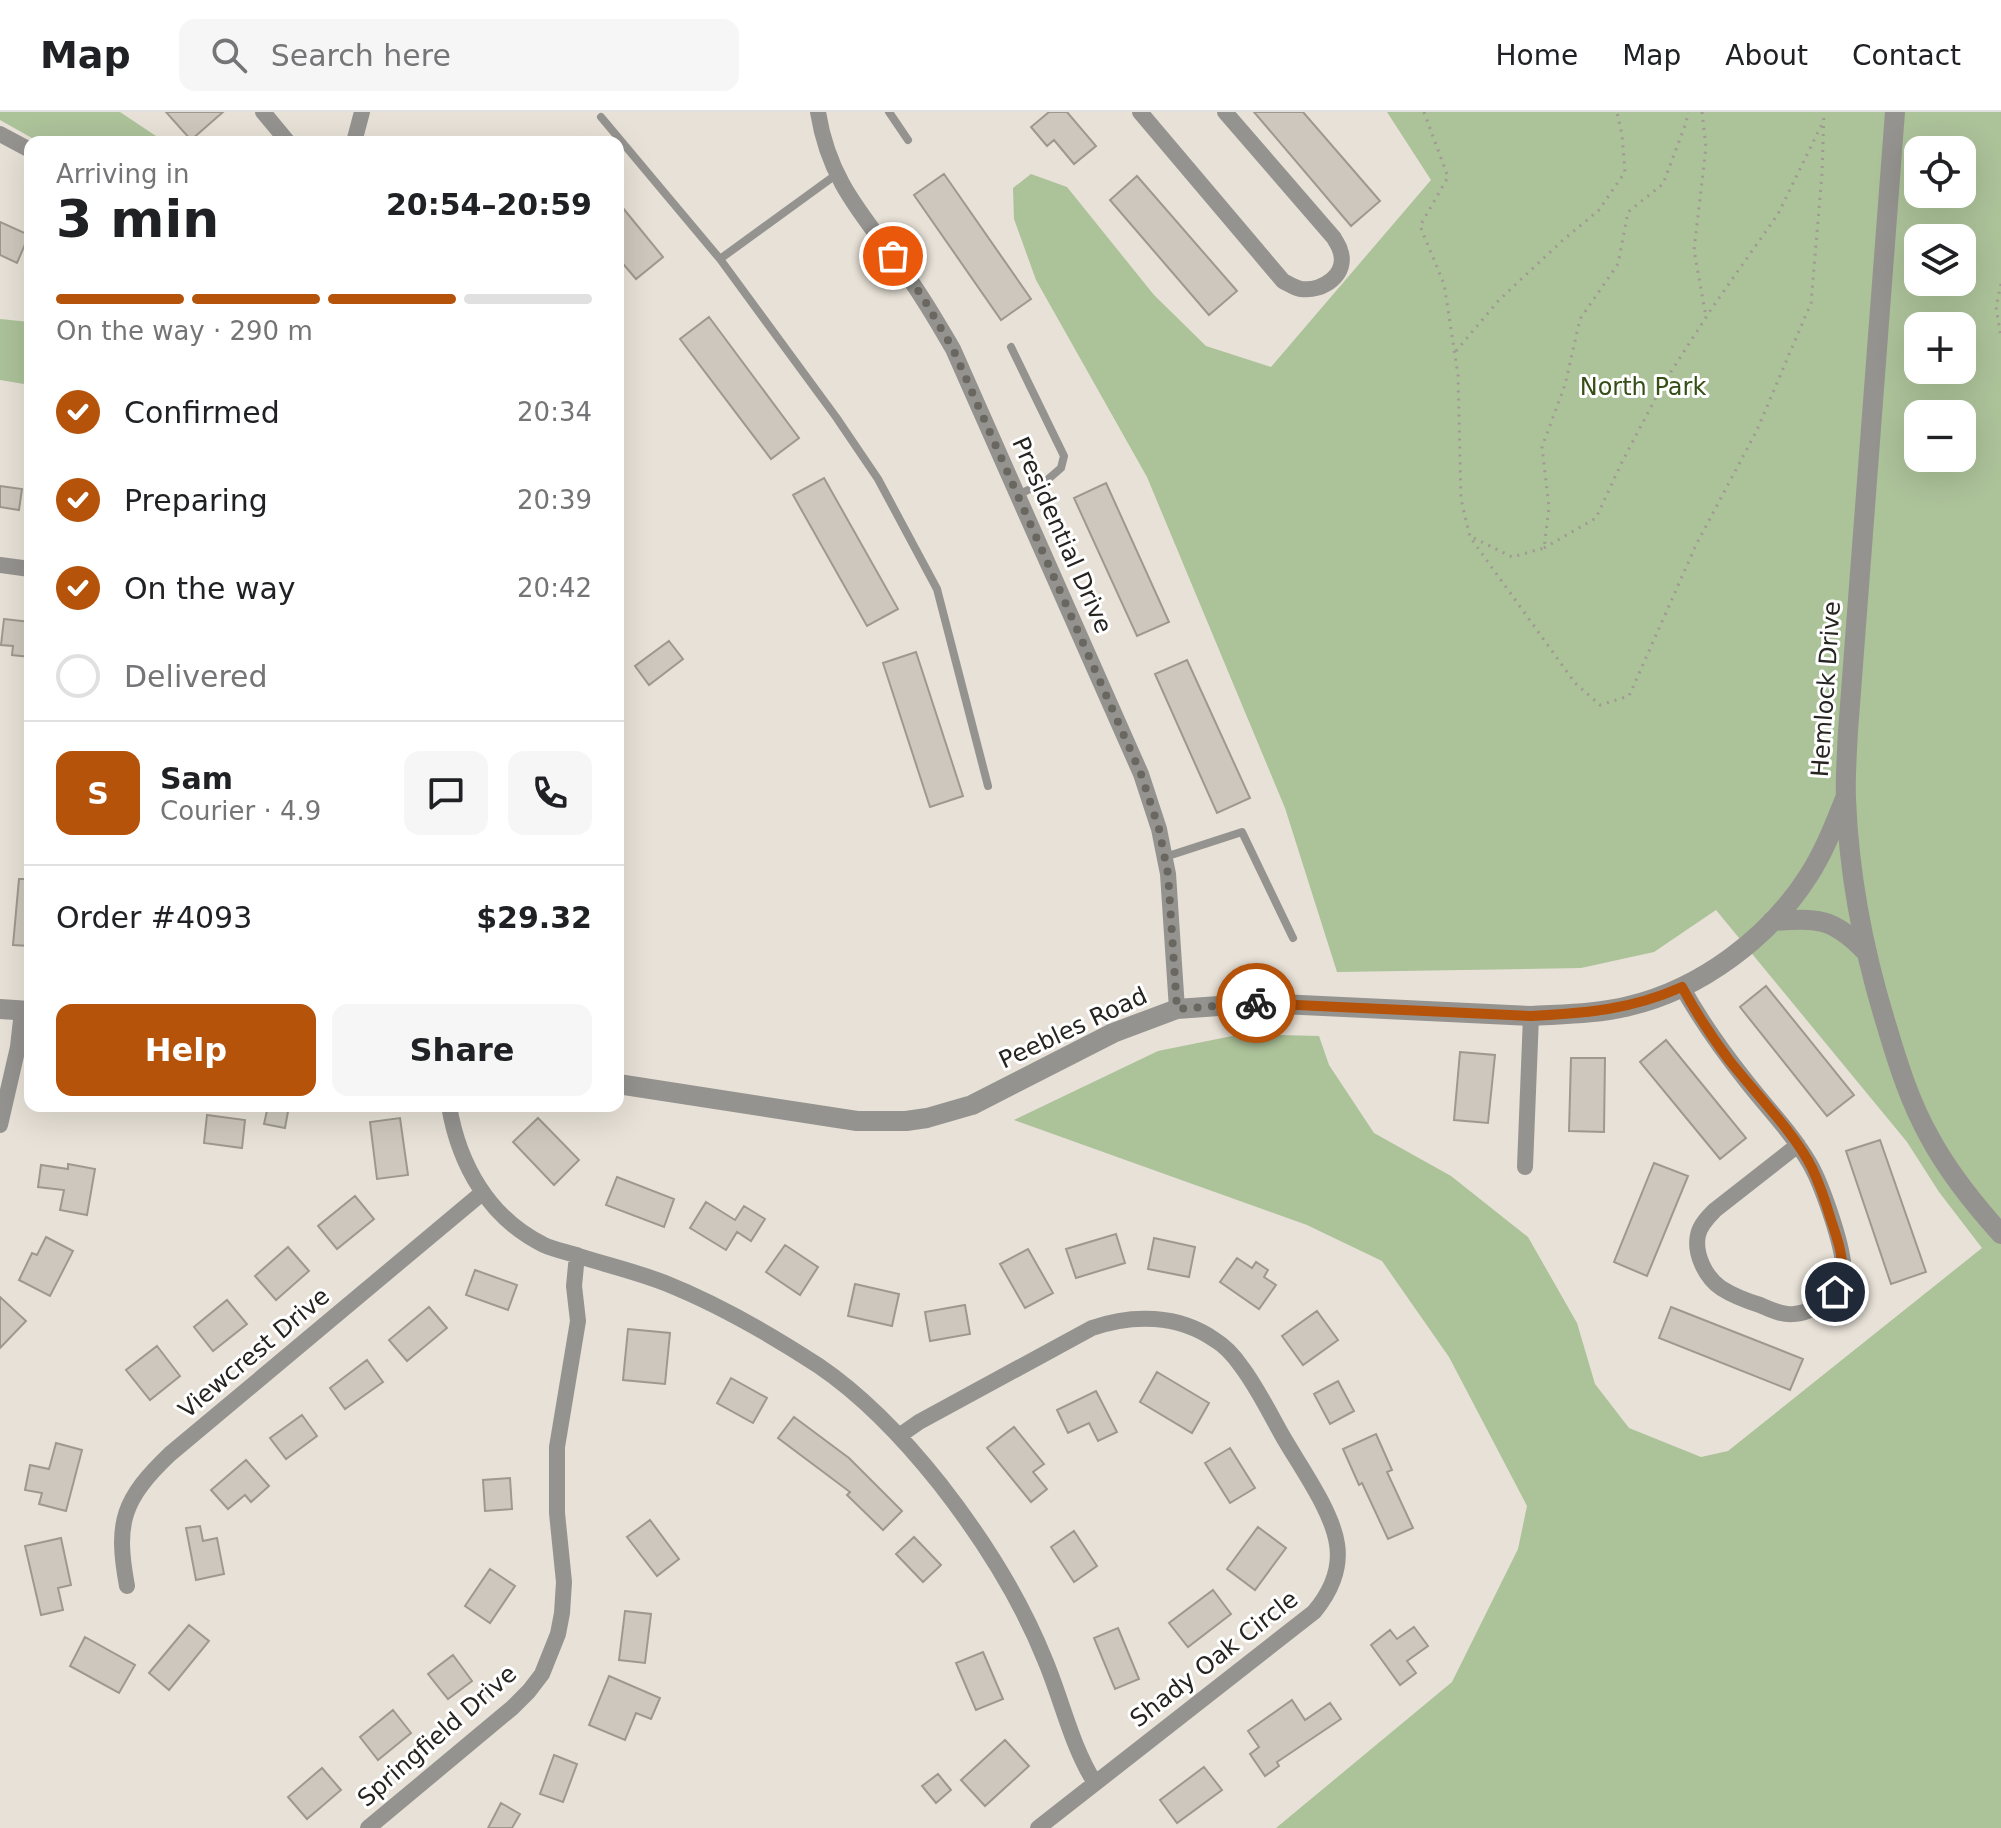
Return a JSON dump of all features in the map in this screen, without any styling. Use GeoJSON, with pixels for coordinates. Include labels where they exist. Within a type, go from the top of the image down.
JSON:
{"type":"FeatureCollection","features":[{"type":"Feature","properties":{"kind":"street"},"geometry":{"type":"LineString","coordinates":[[263,112],[283,136]]}},
{"type":"Feature","properties":{"kind":"street"},"geometry":{"type":"LineString","coordinates":[[356,136],[362,112]]}},
{"type":"Feature","properties":{"kind":"street","name":"Presidential Drive"},"geometry":{"type":"LineString","coordinates":[[818,112],[825,145],[837,174],[858,210],[922,296],[953,349],[1131,749],[1155,816],[1165,857],[1177,1009]]}},
{"type":"Feature","properties":{"kind":"street"},"geometry":{"type":"LineString","coordinates":[[1140,112],[1283,281],[1298,289],[1320,289],[1329,284],[1340,268],[1342,258],[1334,238],[1225,112]]}},
{"type":"Feature","properties":{"kind":"street","name":"Hemlock Drive"},"geometry":{"type":"LineString","coordinates":[[1895,112],[1846,796],[1856,900],[1865,951],[1910,1096],[1928,1135],[1957,1180],[2001,1234]]}},
{"type":"Feature","properties":{"kind":"street"},"geometry":{"type":"LineString","coordinates":[[0,134],[24,147]]}},
{"type":"Feature","properties":{"kind":"street"},"geometry":{"type":"LineString","coordinates":[[0,565],[24,568]]}},
{"type":"Feature","properties":{"kind":"street","name":"Peebles Road"},"geometry":{"type":"LineString","coordinates":[[624,1085],[857,1121],[882,1122],[927,1118],[972,1105],[1091,1043],[1177,1009],[1261,1003],[1531,1016],[1626,1007],[1647,1002],[1711,971],[1772,921],[1809,876],[1846,796]]}},
{"type":"Feature","properties":{"kind":"street"},"geometry":{"type":"LineString","coordinates":[[1772,921],[1810,919],[1838,926],[1865,951]]}},
{"type":"Feature","properties":{"kind":"street"},"geometry":{"type":"LineString","coordinates":[[1682,987],[1717,1043],[1798,1145],[1825,1199],[1843,1264],[1835,1292],[1812,1309],[1793,1315],[1721,1288],[1701,1263],[1697,1248],[1698,1234],[1704,1221],[1798,1145]]}},
{"type":"Feature","properties":{"kind":"street"},"geometry":{"type":"LineString","coordinates":[[0,1009],[24,1011]]}},
{"type":"Feature","properties":{"kind":"street"},"geometry":{"type":"LineString","coordinates":[[1525,1167],[1531,1016]]}},
{"type":"Feature","properties":{"kind":"street"},"geometry":{"type":"LineString","coordinates":[[0,1125],[24,1020]]}},
{"type":"Feature","properties":{"kind":"street"},"geometry":{"type":"LineString","coordinates":[[450,1112],[459,1147],[482,1193],[503,1217],[525,1233],[545,1245],[655,1279],[700,1297],[746,1321],[822,1368],[854,1393],[899,1436],[960,1510],[1010,1585],[1046,1662],[1082,1760],[1095,1783]]}},
{"type":"Feature","properties":{"kind":"street","name":"Viewcrest Drive"},"geometry":{"type":"LineString","coordinates":[[127,1586],[121,1548],[122,1532],[129,1506],[144,1480],[170,1454],[482,1193]]}},
{"type":"Feature","properties":{"kind":"street","name":"Springfield Drive"},"geometry":{"type":"LineString","coordinates":[[368,1828],[529,1691],[542,1674],[558,1634],[564,1597],[557,1513],[557,1461],[559,1426],[578,1321],[574,1286],[577,1255]]}},
{"type":"Feature","properties":{"kind":"street","name":"Shady Oak Circle"},"geometry":{"type":"LineString","coordinates":[[899,1436],[919,1422],[1092,1328],[1145,1318],[1180,1323],[1216,1340],[1241,1364],[1334,1531],[1337,1546],[1335,1576],[1323,1602],[1302,1623],[1038,1828]]}},
{"type":"Feature","properties":{"kind":"lane"},"geometry":{"type":"LineString","coordinates":[[889,112],[908,140]]}},
{"type":"Feature","properties":{"kind":"lane"},"geometry":{"type":"LineString","coordinates":[[601,117],[617,136]]}},
{"type":"Feature","properties":{"kind":"lane"},"geometry":{"type":"LineString","coordinates":[[624,144],[720,259],[878,479],[937,589],[988,786]]}},
{"type":"Feature","properties":{"kind":"lane"},"geometry":{"type":"LineString","coordinates":[[720,259],[837,174]]}},
{"type":"Feature","properties":{"kind":"lane"},"geometry":{"type":"LineString","coordinates":[[1011,347],[1064,456],[1061,468],[1046,481],[1017,496]]}},
{"type":"Feature","properties":{"kind":"lane"},"geometry":{"type":"LineString","coordinates":[[1165,857],[1242,832],[1293,938]]}},
{"type":"Feature","properties":{"kind":"path"},"geometry":{"type":"LineString","coordinates":[[1424,112],[1448,177],[1420,226],[1444,284],[1455,352],[1461,499],[1470,537],[1575,683],[1600,705],[1629,696],[1696,545],[1757,430],[1811,303],[1824,112]]}},
{"type":"Feature","properties":{"kind":"path"},"geometry":{"type":"LineString","coordinates":[[1455,352],[1499,300],[1599,210],[1625,172],[1617,112]]}},
{"type":"Feature","properties":{"kind":"path"},"geometry":{"type":"LineString","coordinates":[[1544,548],[1549,507],[1542,447],[1565,385],[1580,319],[1618,264],[1628,212],[1663,184],[1688,112]]}},
{"type":"Feature","properties":{"kind":"path"},"geometry":{"type":"LineString","coordinates":[[1702,112],[1706,147],[1694,250],[1706,317]]}},
{"type":"Feature","properties":{"kind":"path"},"geometry":{"type":"LineString","coordinates":[[1470,537],[1512,557],[1544,548],[1596,518],[1663,384],[1778,214],[1824,120]]}},
{"type":"Feature","properties":{"kind":"path"},"geometry":{"type":"LineString","coordinates":[[2001,284],[1996,307],[2001,338]]}},
{"type":"Feature","properties":{"kind":"green space"},"geometry":{"type":"Polygon","coordinates":[[[0,112],[120,112],[156,136],[28,136],[0,120],[0,112]]]}},
{"type":"Feature","properties":{"kind":"green space","name":"North Park"},"geometry":{"type":"Polygon","coordinates":[[[1387,112],[2001,112],[2001,1828],[1276,1828],[1452,1682],[1518,1549],[1527,1506],[1449,1357],[1382,1261],[1307,1225],[1014,1120],[1158,1051],[1242,1034],[1319,1036],[1329,1065],[1374,1133],[1451,1176],[1528,1237],[1577,1323],[1595,1384],[1629,1428],[1701,1457],[1728,1451],[1982,1248],[1939,1192],[1907,1142],[1716,910],[1654,952],[1581,968],[1337,972],[1285,808],[1147,477],[1036,280],[1014,219],[1013,188],[1031,174],[1067,187],[1154,295],[1206,346],[1271,367],[1431,180],[1387,112]]]}},
{"type":"Feature","properties":{"kind":"green space"},"geometry":{"type":"Polygon","coordinates":[[[0,319],[24,321],[24,384],[0,380],[0,319]]]}},
{"type":"Feature","properties":{"kind":"building"},"geometry":{"type":"Polygon","coordinates":[[[166,112],[223,112],[196,136],[187,136],[166,112]]]}},
{"type":"Feature","properties":{"kind":"building"},"geometry":{"type":"Polygon","coordinates":[[[1049,112],[1067,112],[1096,146],[1074,164],[1054,140],[1047,146],[1031,127],[1049,112]]]}},
{"type":"Feature","properties":{"kind":"building"},"geometry":{"type":"Polygon","coordinates":[[[1254,112],[1303,112],[1380,201],[1351,226],[1254,112]]]}},
{"type":"Feature","properties":{"kind":"building"},"geometry":{"type":"Polygon","coordinates":[[[944,174],[1031,299],[1001,320],[914,195],[944,174]]]}},
{"type":"Feature","properties":{"kind":"building"},"geometry":{"type":"Polygon","coordinates":[[[1137,176],[1237,291],[1209,315],[1110,200],[1137,176]]]}},
{"type":"Feature","properties":{"kind":"building"},"geometry":{"type":"Polygon","coordinates":[[[624,209],[663,257],[636,279],[624,265],[624,209]]]}},
{"type":"Feature","properties":{"kind":"building"},"geometry":{"type":"Polygon","coordinates":[[[0,222],[24,233],[24,247],[17,263],[0,255],[0,222]]]}},
{"type":"Feature","properties":{"kind":"building"},"geometry":{"type":"Polygon","coordinates":[[[709,317],[799,438],[771,459],[680,339],[709,317]]]}},
{"type":"Feature","properties":{"kind":"building"},"geometry":{"type":"Polygon","coordinates":[[[824,478],[898,609],[867,626],[793,495],[824,478]]]}},
{"type":"Feature","properties":{"kind":"building"},"geometry":{"type":"Polygon","coordinates":[[[1106,483],[1169,622],[1137,636],[1074,498],[1106,483]]]}},
{"type":"Feature","properties":{"kind":"building"},"geometry":{"type":"Polygon","coordinates":[[[0,486],[22,489],[19,510],[0,507],[0,486]]]}},
{"type":"Feature","properties":{"kind":"building"},"geometry":{"type":"Polygon","coordinates":[[[4,619],[24,621],[24,656],[12,655],[13,646],[1,645],[4,619]]]}},
{"type":"Feature","properties":{"kind":"building"},"geometry":{"type":"Polygon","coordinates":[[[669,641],[683,659],[649,685],[635,666],[669,641]]]}},
{"type":"Feature","properties":{"kind":"building"},"geometry":{"type":"Polygon","coordinates":[[[916,652],[963,796],[930,807],[883,663],[916,652]]]}},
{"type":"Feature","properties":{"kind":"building"},"geometry":{"type":"Polygon","coordinates":[[[1187,660],[1250,798],[1217,813],[1155,674],[1187,660]]]}},
{"type":"Feature","properties":{"kind":"building"},"geometry":{"type":"Polygon","coordinates":[[[19,879],[24,879],[24,946],[13,945],[19,879]]]}},
{"type":"Feature","properties":{"kind":"building"},"geometry":{"type":"Polygon","coordinates":[[[1766,986],[1854,1095],[1827,1116],[1740,1007],[1766,986]]]}},
{"type":"Feature","properties":{"kind":"building"},"geometry":{"type":"Polygon","coordinates":[[[1666,1040],[1746,1138],[1720,1159],[1640,1062],[1666,1040]]]}},
{"type":"Feature","properties":{"kind":"building"},"geometry":{"type":"Polygon","coordinates":[[[1460,1052],[1495,1055],[1488,1123],[1454,1120],[1460,1052]]]}},
{"type":"Feature","properties":{"kind":"building"},"geometry":{"type":"Polygon","coordinates":[[[1571,1058],[1605,1058],[1604,1132],[1569,1131],[1571,1058]]]}},
{"type":"Feature","properties":{"kind":"building"},"geometry":{"type":"Polygon","coordinates":[[[267,1112],[288,1112],[285,1128],[264,1124],[267,1112]]]}},
{"type":"Feature","properties":{"kind":"building"},"geometry":{"type":"Polygon","coordinates":[[[207,1115],[245,1120],[242,1148],[204,1143],[207,1115]]]}},
{"type":"Feature","properties":{"kind":"building"},"geometry":{"type":"Polygon","coordinates":[[[400,1118],[408,1175],[377,1179],[370,1122],[400,1118]]]}},
{"type":"Feature","properties":{"kind":"building"},"geometry":{"type":"Polygon","coordinates":[[[538,1118],[579,1160],[554,1185],[513,1142],[538,1118]]]}},
{"type":"Feature","properties":{"kind":"building"},"geometry":{"type":"Polygon","coordinates":[[[1880,1140],[1926,1272],[1891,1284],[1846,1151],[1880,1140]]]}},
{"type":"Feature","properties":{"kind":"building"},"geometry":{"type":"Polygon","coordinates":[[[1654,1163],[1688,1176],[1647,1276],[1614,1262],[1654,1163]]]}},
{"type":"Feature","properties":{"kind":"building"},"geometry":{"type":"Polygon","coordinates":[[[68,1164],[95,1169],[87,1215],[60,1210],[64,1190],[38,1187],[41,1165],[68,1169],[68,1164]]]}},
{"type":"Feature","properties":{"kind":"building"},"geometry":{"type":"Polygon","coordinates":[[[617,1177],[674,1199],[664,1227],[606,1205],[617,1177]]]}},
{"type":"Feature","properties":{"kind":"building"},"geometry":{"type":"Polygon","coordinates":[[[355,1196],[374,1219],[337,1249],[318,1226],[355,1196]]]}},
{"type":"Feature","properties":{"kind":"building"},"geometry":{"type":"Polygon","coordinates":[[[706,1202],[735,1220],[744,1206],[765,1219],[751,1241],[737,1232],[726,1250],[690,1228],[706,1202]]]}},
{"type":"Feature","properties":{"kind":"building"},"geometry":{"type":"Polygon","coordinates":[[[1116,1234],[1125,1263],[1076,1278],[1066,1249],[1116,1234]]]}},
{"type":"Feature","properties":{"kind":"building"},"geometry":{"type":"Polygon","coordinates":[[[46,1237],[73,1251],[50,1296],[19,1280],[32,1253],[37,1255],[46,1237]]]}},
{"type":"Feature","properties":{"kind":"building"},"geometry":{"type":"Polygon","coordinates":[[[1154,1238],[1195,1247],[1189,1277],[1148,1269],[1154,1238]]]}},
{"type":"Feature","properties":{"kind":"building"},"geometry":{"type":"Polygon","coordinates":[[[785,1245],[818,1267],[800,1295],[766,1272],[785,1245]]]}},
{"type":"Feature","properties":{"kind":"building"},"geometry":{"type":"Polygon","coordinates":[[[288,1247],[309,1271],[276,1300],[255,1276],[288,1247]]]}},
{"type":"Feature","properties":{"kind":"building"},"geometry":{"type":"Polygon","coordinates":[[[1028,1249],[1053,1293],[1025,1308],[1000,1264],[1028,1249]]]}},
{"type":"Feature","properties":{"kind":"building"},"geometry":{"type":"Polygon","coordinates":[[[1237,1258],[1252,1268],[1256,1262],[1268,1270],[1264,1277],[1276,1285],[1259,1309],[1220,1282],[1237,1258]]]}},
{"type":"Feature","properties":{"kind":"building"},"geometry":{"type":"Polygon","coordinates":[[[475,1270],[517,1285],[508,1310],[466,1295],[475,1270]]]}},
{"type":"Feature","properties":{"kind":"building"},"geometry":{"type":"Polygon","coordinates":[[[855,1284],[899,1294],[892,1326],[848,1316],[855,1284]]]}},
{"type":"Feature","properties":{"kind":"building"},"geometry":{"type":"Polygon","coordinates":[[[0,1297],[26,1321],[0,1348],[0,1297]]]}},
{"type":"Feature","properties":{"kind":"building"},"geometry":{"type":"Polygon","coordinates":[[[227,1300],[247,1324],[213,1351],[194,1327],[227,1300]]]}},
{"type":"Feature","properties":{"kind":"building"},"geometry":{"type":"Polygon","coordinates":[[[965,1305],[970,1334],[930,1341],[925,1312],[965,1305]]]}},
{"type":"Feature","properties":{"kind":"building"},"geometry":{"type":"Polygon","coordinates":[[[429,1307],[447,1328],[407,1361],[389,1340],[429,1307]]]}},
{"type":"Feature","properties":{"kind":"building"},"geometry":{"type":"Polygon","coordinates":[[[1671,1307],[1803,1359],[1790,1390],[1659,1338],[1671,1307]]]}},
{"type":"Feature","properties":{"kind":"building"},"geometry":{"type":"Polygon","coordinates":[[[1317,1311],[1338,1340],[1303,1365],[1282,1336],[1317,1311]]]}},
{"type":"Feature","properties":{"kind":"building"},"geometry":{"type":"Polygon","coordinates":[[[628,1329],[670,1333],[665,1384],[623,1380],[628,1329]]]}},
{"type":"Feature","properties":{"kind":"building"},"geometry":{"type":"Polygon","coordinates":[[[157,1346],[180,1376],[150,1400],[126,1370],[157,1346]]]}},
{"type":"Feature","properties":{"kind":"building"},"geometry":{"type":"Polygon","coordinates":[[[367,1360],[383,1382],[345,1409],[330,1388],[367,1360]]]}},
{"type":"Feature","properties":{"kind":"building"},"geometry":{"type":"Polygon","coordinates":[[[1157,1372],[1209,1403],[1192,1433],[1140,1402],[1157,1372]]]}},
{"type":"Feature","properties":{"kind":"building"},"geometry":{"type":"Polygon","coordinates":[[[731,1378],[767,1398],[753,1423],[717,1403],[731,1378]]]}},
{"type":"Feature","properties":{"kind":"building"},"geometry":{"type":"Polygon","coordinates":[[[1338,1381],[1354,1411],[1330,1424],[1314,1394],[1338,1381]]]}},
{"type":"Feature","properties":{"kind":"building"},"geometry":{"type":"Polygon","coordinates":[[[1096,1391],[1117,1432],[1098,1441],[1089,1423],[1068,1433],[1057,1410],[1096,1391]]]}},
{"type":"Feature","properties":{"kind":"building"},"geometry":{"type":"Polygon","coordinates":[[[302,1415],[317,1436],[286,1459],[270,1438],[302,1415]]]}},
{"type":"Feature","properties":{"kind":"building"},"geometry":{"type":"Polygon","coordinates":[[[794,1417],[849,1458],[902,1511],[883,1530],[847,1495],[850,1492],[778,1438],[794,1417]]]}},
{"type":"Feature","properties":{"kind":"building"},"geometry":{"type":"Polygon","coordinates":[[[1014,1427],[1044,1464],[1033,1472],[1047,1489],[1031,1502],[987,1448],[1014,1427]]]}},
{"type":"Feature","properties":{"kind":"building"},"geometry":{"type":"Polygon","coordinates":[[[1376,1434],[1392,1470],[1387,1472],[1413,1528],[1388,1539],[1343,1449],[1376,1434]]]}},
{"type":"Feature","properties":{"kind":"building"},"geometry":{"type":"Polygon","coordinates":[[[56,1443],[82,1450],[66,1511],[39,1504],[42,1493],[25,1490],[30,1465],[49,1469],[56,1443]]]}},
{"type":"Feature","properties":{"kind":"building"},"geometry":{"type":"Polygon","coordinates":[[[1230,1448],[1255,1488],[1230,1503],[1205,1463],[1230,1448]]]}},
{"type":"Feature","properties":{"kind":"building"},"geometry":{"type":"Polygon","coordinates":[[[246,1460],[269,1486],[251,1502],[245,1495],[228,1509],[211,1490],[246,1460]]]}},
{"type":"Feature","properties":{"kind":"building"},"geometry":{"type":"Polygon","coordinates":[[[510,1478],[512,1509],[485,1511],[483,1480],[510,1478]]]}},
{"type":"Feature","properties":{"kind":"building"},"geometry":{"type":"Polygon","coordinates":[[[650,1520],[679,1559],[657,1576],[627,1537],[650,1520]]]}},
{"type":"Feature","properties":{"kind":"building"},"geometry":{"type":"Polygon","coordinates":[[[200,1526],[203,1541],[217,1538],[224,1574],[196,1580],[186,1528],[200,1526]]]}},
{"type":"Feature","properties":{"kind":"building"},"geometry":{"type":"Polygon","coordinates":[[[1258,1527],[1286,1548],[1255,1590],[1227,1569],[1258,1527]]]}},
{"type":"Feature","properties":{"kind":"building"},"geometry":{"type":"Polygon","coordinates":[[[1074,1531],[1097,1566],[1074,1582],[1051,1547],[1074,1531]]]}},
{"type":"Feature","properties":{"kind":"building"},"geometry":{"type":"Polygon","coordinates":[[[914,1537],[941,1565],[923,1582],[896,1554],[914,1537]]]}},
{"type":"Feature","properties":{"kind":"building"},"geometry":{"type":"Polygon","coordinates":[[[61,1538],[71,1585],[58,1588],[63,1610],[41,1615],[25,1546],[61,1538]]]}},
{"type":"Feature","properties":{"kind":"building"},"geometry":{"type":"Polygon","coordinates":[[[490,1569],[515,1586],[490,1623],[465,1606],[490,1569]]]}},
{"type":"Feature","properties":{"kind":"building"},"geometry":{"type":"Polygon","coordinates":[[[1213,1590],[1231,1614],[1188,1647],[1169,1623],[1213,1590]]]}},
{"type":"Feature","properties":{"kind":"building"},"geometry":{"type":"Polygon","coordinates":[[[625,1611],[651,1614],[645,1663],[619,1660],[625,1611]]]}},
{"type":"Feature","properties":{"kind":"building"},"geometry":{"type":"Polygon","coordinates":[[[189,1625],[209,1641],[169,1690],[149,1673],[189,1625]]]}},
{"type":"Feature","properties":{"kind":"building"},"geometry":{"type":"Polygon","coordinates":[[[1414,1627],[1428,1646],[1407,1661],[1416,1673],[1400,1685],[1371,1645],[1390,1630],[1397,1639],[1414,1627]]]}},
{"type":"Feature","properties":{"kind":"building"},"geometry":{"type":"Polygon","coordinates":[[[1118,1628],[1139,1679],[1115,1689],[1094,1638],[1118,1628]]]}},
{"type":"Feature","properties":{"kind":"building"},"geometry":{"type":"Polygon","coordinates":[[[85,1637],[135,1665],[119,1693],[70,1666],[85,1637]]]}},
{"type":"Feature","properties":{"kind":"building"},"geometry":{"type":"Polygon","coordinates":[[[983,1652],[1003,1699],[976,1710],[956,1663],[983,1652]]]}},
{"type":"Feature","properties":{"kind":"building"},"geometry":{"type":"Polygon","coordinates":[[[453,1655],[472,1681],[448,1699],[428,1674],[453,1655]]]}},
{"type":"Feature","properties":{"kind":"building"},"geometry":{"type":"Polygon","coordinates":[[[609,1676],[660,1698],[651,1719],[636,1713],[625,1740],[589,1725],[609,1676]]]}},
{"type":"Feature","properties":{"kind":"building"},"geometry":{"type":"Polygon","coordinates":[[[1292,1700],[1305,1720],[1330,1703],[1341,1719],[1277,1762],[1279,1766],[1265,1776],[1250,1754],[1259,1747],[1248,1731],[1292,1700]]]}},
{"type":"Feature","properties":{"kind":"building"},"geometry":{"type":"Polygon","coordinates":[[[393,1710],[411,1733],[378,1760],[360,1737],[393,1710]]]}},
{"type":"Feature","properties":{"kind":"building"},"geometry":{"type":"Polygon","coordinates":[[[1005,1740],[1029,1766],[985,1806],[961,1780],[1005,1740]]]}},
{"type":"Feature","properties":{"kind":"building"},"geometry":{"type":"Polygon","coordinates":[[[554,1755],[577,1764],[563,1802],[540,1794],[554,1755]]]}},
{"type":"Feature","properties":{"kind":"building"},"geometry":{"type":"Polygon","coordinates":[[[1204,1767],[1222,1790],[1177,1823],[1160,1800],[1204,1767]]]}},
{"type":"Feature","properties":{"kind":"building"},"geometry":{"type":"Polygon","coordinates":[[[322,1768],[341,1790],[307,1819],[288,1797],[322,1768]]]}},
{"type":"Feature","properties":{"kind":"building"},"geometry":{"type":"Polygon","coordinates":[[[938,1774],[951,1790],[936,1803],[922,1786],[938,1774]]]}},
{"type":"Feature","properties":{"kind":"building"},"geometry":{"type":"Polygon","coordinates":[[[501,1803],[520,1814],[512,1828],[488,1828],[501,1803]]]}},
{"type":"Feature","properties":{"kind":"way so far"},"geometry":{"type":"LineString","coordinates":[[893,256],[922,296],[953,349],[1141,774],[1159,829],[1168,874],[1177,1009],[1256,1003]]}},
{"type":"Feature","properties":{"kind":"route"},"geometry":{"type":"LineString","coordinates":[[1256,1003],[1531,1016],[1626,1007],[1682,987],[1717,1043],[1798,1145],[1811,1167],[1839,1243],[1843,1264],[1835,1292]]}}]}
